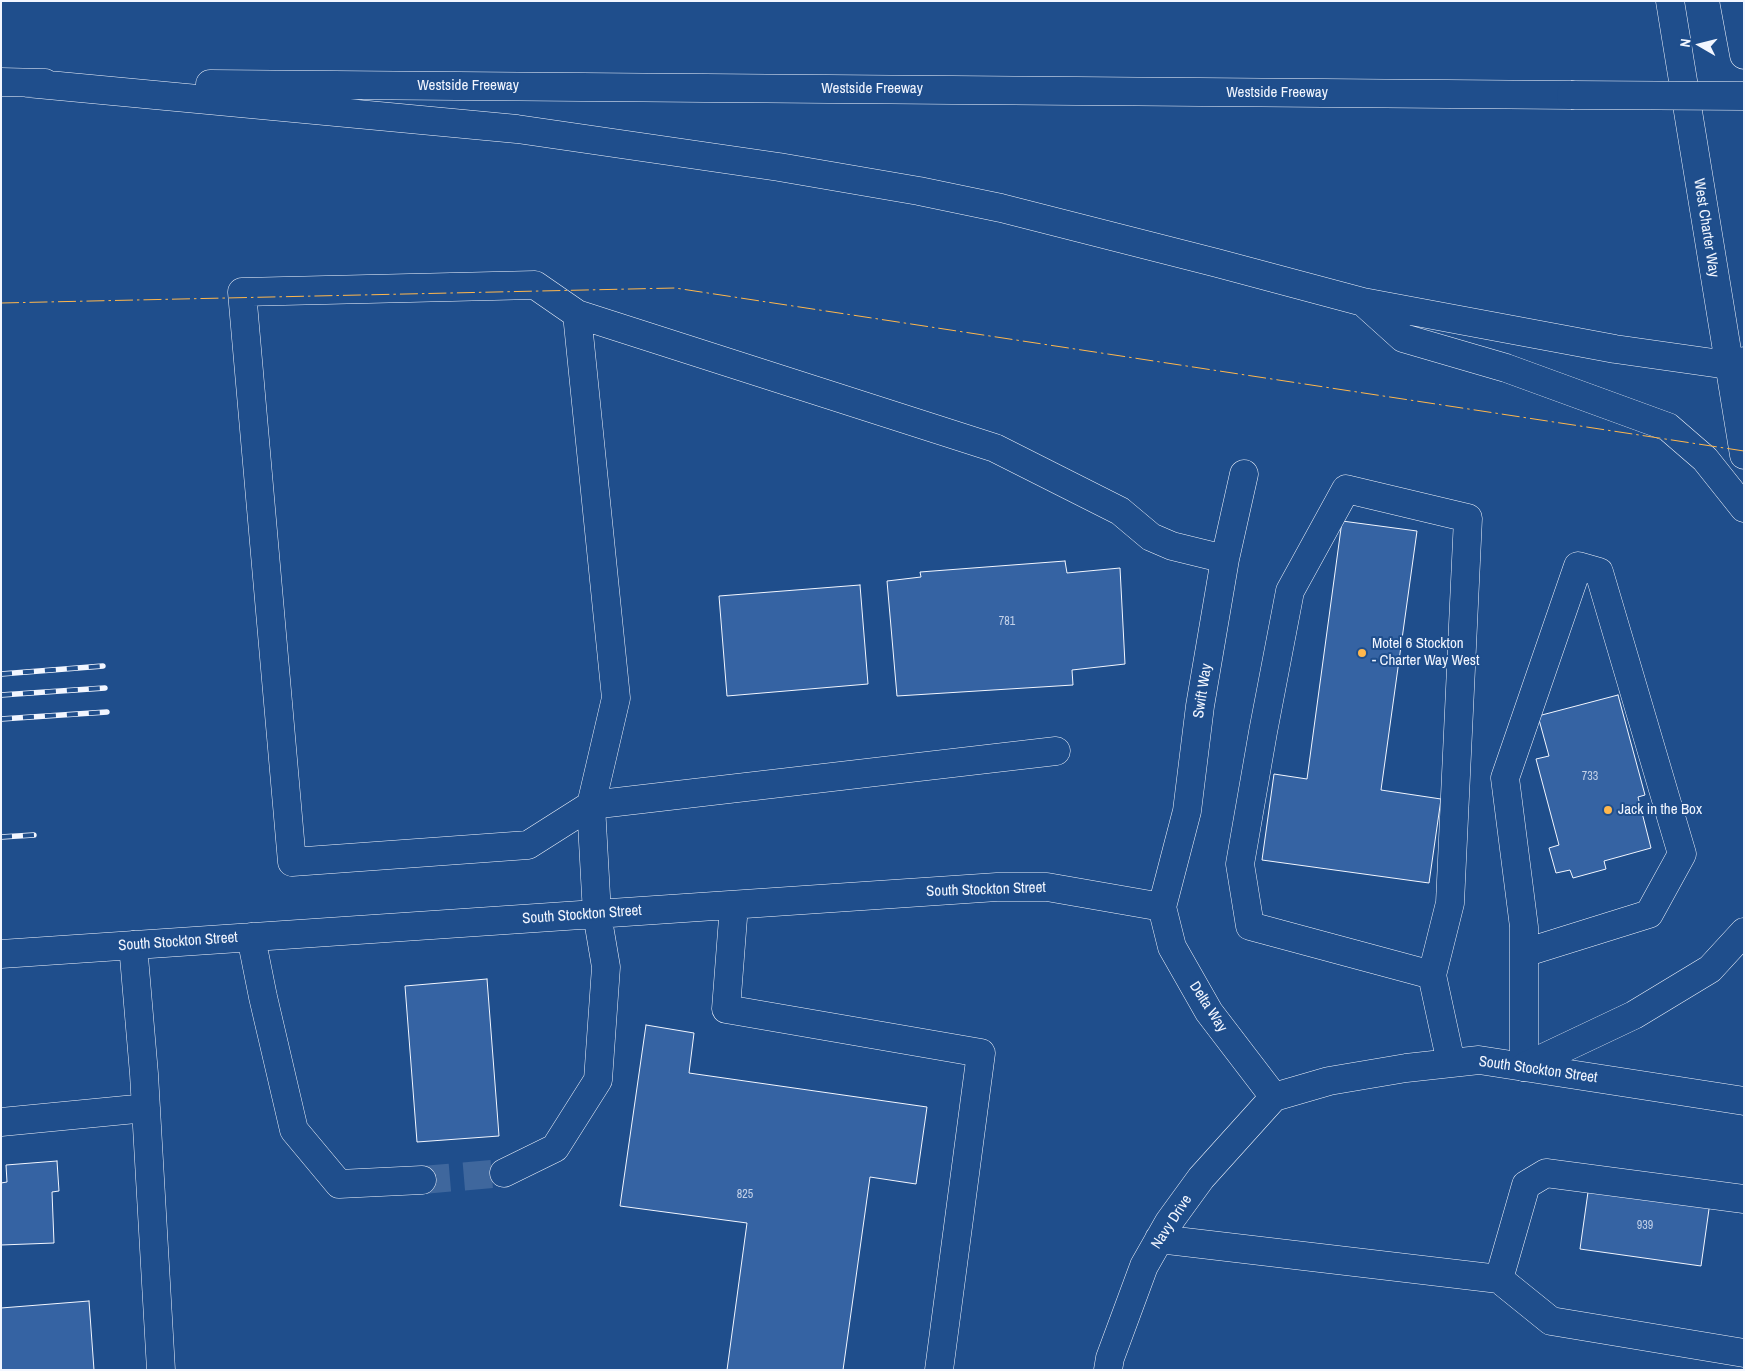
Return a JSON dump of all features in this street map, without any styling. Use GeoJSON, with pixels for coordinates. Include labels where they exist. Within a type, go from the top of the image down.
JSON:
{"type":"FeatureCollection","features":[{"type":"Feature","properties":{"kind":"main road","name":"West Charter Way"},"geometry":{"type":"LineString","coordinates":[[1670,1],[1736,363],[1744,455]]}},
{"type":"Feature","properties":{"kind":"main road"},"geometry":{"type":"LineString","coordinates":[[1734,1],[1744,55]]}},
{"type":"Feature","properties":{"kind":"main road"},"geometry":{"type":"LineString","coordinates":[[14,82],[518,129],[779,167],[919,191],[1001,208],[1217,262],[1363,302],[1615,349],[1736,363]]}},
{"type":"Feature","properties":{"kind":"main road","name":"Westside Freeway"},"geometry":{"type":"LineString","coordinates":[[14,82],[1744,96]]}},
{"type":"Feature","properties":{"kind":"main road"},"geometry":{"type":"LineString","coordinates":[[1056,751],[591,805],[528,845],[292,862],[242,292],[535,285],[577,314],[994,448],[1120,511],[1151,537],[1172,546],[1225,560]]}},
{"type":"Feature","properties":{"kind":"main road"},"geometry":{"type":"LineString","coordinates":[[1363,302],[1403,338],[1506,368],[1668,427],[1705,459],[1744,508]]}},
{"type":"Feature","properties":{"kind":"main road"},"geometry":{"type":"LineString","coordinates":[[504,1173],[555,1148],[598,1080],[606,967],[597,914],[591,805],[616,698],[577,314]]}},
{"type":"Feature","properties":{"kind":"main road","name":"Swift Way"},"geometry":{"type":"LineString","coordinates":[[1162,907],[1187,811],[1200,706],[1225,560],[1244,474]]}},
{"type":"Feature","properties":{"kind":"main road"},"geometry":{"type":"LineString","coordinates":[[1432,975],[1250,926],[1240,864],[1290,591],[1346,489],[1468,518],[1450,903],[1432,975],[1451,1063]]}},
{"type":"Feature","properties":{"kind":"main road"},"geometry":{"type":"LineString","coordinates":[[1524,953],[1649,914],[1682,854],[1599,572],[1578,566],[1505,778],[1524,927],[1524,953],[1524,1067],[1634,1015],[1710,969],[1744,932]]}},
{"type":"Feature","properties":{"kind":"main road","name":"South Stockton Street"},"geometry":{"type":"LineString","coordinates":[[1,954],[997,887],[1047,887],[1162,907]]}},
{"type":"Feature","properties":{"kind":"main road"},"geometry":{"type":"LineString","coordinates":[[734,905],[726,1009],[981,1053],[939,1370]]}},
{"type":"Feature","properties":{"kind":"main road","name":"Delta Way"},"geometry":{"type":"LineString","coordinates":[[1162,907],[1172,947],[1209,1012],[1274,1098]]}},
{"type":"Feature","properties":{"kind":"main road"},"geometry":{"type":"LineString","coordinates":[[251,938],[294,1130],[339,1184],[422,1180]]}},
{"type":"Feature","properties":{"kind":"main road"},"geometry":{"type":"LineString","coordinates":[[132,946],[146,1108],[161,1370]]}},
{"type":"Feature","properties":{"kind":"main road","name":"South Stockton Street"},"geometry":{"type":"LineString","coordinates":[[1274,1098],[1330,1081],[1406,1068],[1480,1060],[1744,1101]]}},
{"type":"Feature","properties":{"kind":"main road","name":"Navy Drive"},"geometry":{"type":"LineString","coordinates":[[1108,1370],[1110,1358],[1144,1266],[1169,1222],[1201,1178],[1274,1098]]}},
{"type":"Feature","properties":{"kind":"main road"},"geometry":{"type":"LineString","coordinates":[[1,1122],[146,1108]]}},
{"type":"Feature","properties":{"kind":"main road"},"geometry":{"type":"LineString","coordinates":[[1499,1279],[1526,1186],[1546,1173],[1744,1199]]}},
{"type":"Feature","properties":{"kind":"main road"},"geometry":{"type":"LineString","coordinates":[[1159,1239],[1499,1279],[1551,1321],[1744,1353]]}},
{"type":"Feature","properties":{"kind":"building","name":"Motel 6 Stockton - Charter Way West"},"geometry":{"type":"Polygon","coordinates":[[[1342,521],[1417,531],[1381,790],[1441,799],[1429,883],[1262,860],[1274,774],[1307,779],[1342,521]]]}},
{"type":"Feature","properties":{"kind":"building"},"geometry":{"type":"Polygon","coordinates":[[[1065,561],[1067,573],[1120,568],[1125,664],[1072,670],[1073,685],[897,696],[887,581],[921,577],[920,572],[1065,561]]]}},
{"type":"Feature","properties":{"kind":"building"},"geometry":{"type":"Polygon","coordinates":[[[860,585],[868,684],[727,696],[719,596],[860,585]]]}},
{"type":"Feature","properties":{"kind":"building"},"geometry":{"type":"Polygon","coordinates":[[[1618,695],[1645,795],[1638,797],[1651,848],[1604,861],[1606,869],[1573,878],[1570,870],[1556,873],[1549,848],[1559,845],[1536,759],[1549,756],[1538,716],[1618,695]]]}},
{"type":"Feature","properties":{"kind":"building"},"geometry":{"type":"Polygon","coordinates":[[[487,979],[499,1136],[417,1142],[405,986],[487,979]]]}},
{"type":"Feature","properties":{"kind":"building"},"geometry":{"type":"Polygon","coordinates":[[[646,1025],[694,1033],[689,1073],[927,1107],[916,1184],[870,1177],[843,1370],[727,1370],[747,1223],[620,1206],[646,1025]]]}},
{"type":"Feature","properties":{"kind":"building"},"geometry":{"type":"Polygon","coordinates":[[[57,1161],[59,1191],[52,1192],[54,1243],[1,1245],[1,1183],[7,1182],[6,1165],[57,1161]]]}},
{"type":"Feature","properties":{"kind":"building"},"geometry":{"type":"Polygon","coordinates":[[[1589,1185],[1710,1202],[1701,1266],[1580,1249],[1589,1185]]]}},
{"type":"Feature","properties":{"kind":"building"},"geometry":{"type":"Polygon","coordinates":[[[89,1301],[94,1370],[1,1370],[1,1308],[89,1301]]]}},
{"type":"Feature","properties":{"kind":"tunnel"},"geometry":{"type":"LineString","coordinates":[[422,1180],[504,1173]]}},
{"type":"Feature","properties":{"kind":"railway"},"geometry":{"type":"LineString","coordinates":[[1,674],[103,666]]}},
{"type":"Feature","properties":{"kind":"railway"},"geometry":{"type":"LineString","coordinates":[[1,695],[105,688]]}},
{"type":"Feature","properties":{"kind":"railway"},"geometry":{"type":"LineString","coordinates":[[1,719],[107,712]]}},
{"type":"Feature","properties":{"kind":"railway"},"geometry":{"type":"LineString","coordinates":[[1,837],[34,835]]}},
{"type":"Feature","properties":{"kind":"power"},"geometry":{"type":"LineString","coordinates":[[1,303],[675,288],[1744,451]]}},
{"type":"Feature","properties":{"kind":"place","name":"Motel 6 Stockton - Charter Way West"},"geometry":{"type":"Point","coordinates":[1362,653]}},
{"type":"Feature","properties":{"kind":"place","name":"Jack in the Box"},"geometry":{"type":"Point","coordinates":[1608,810]}}]}
